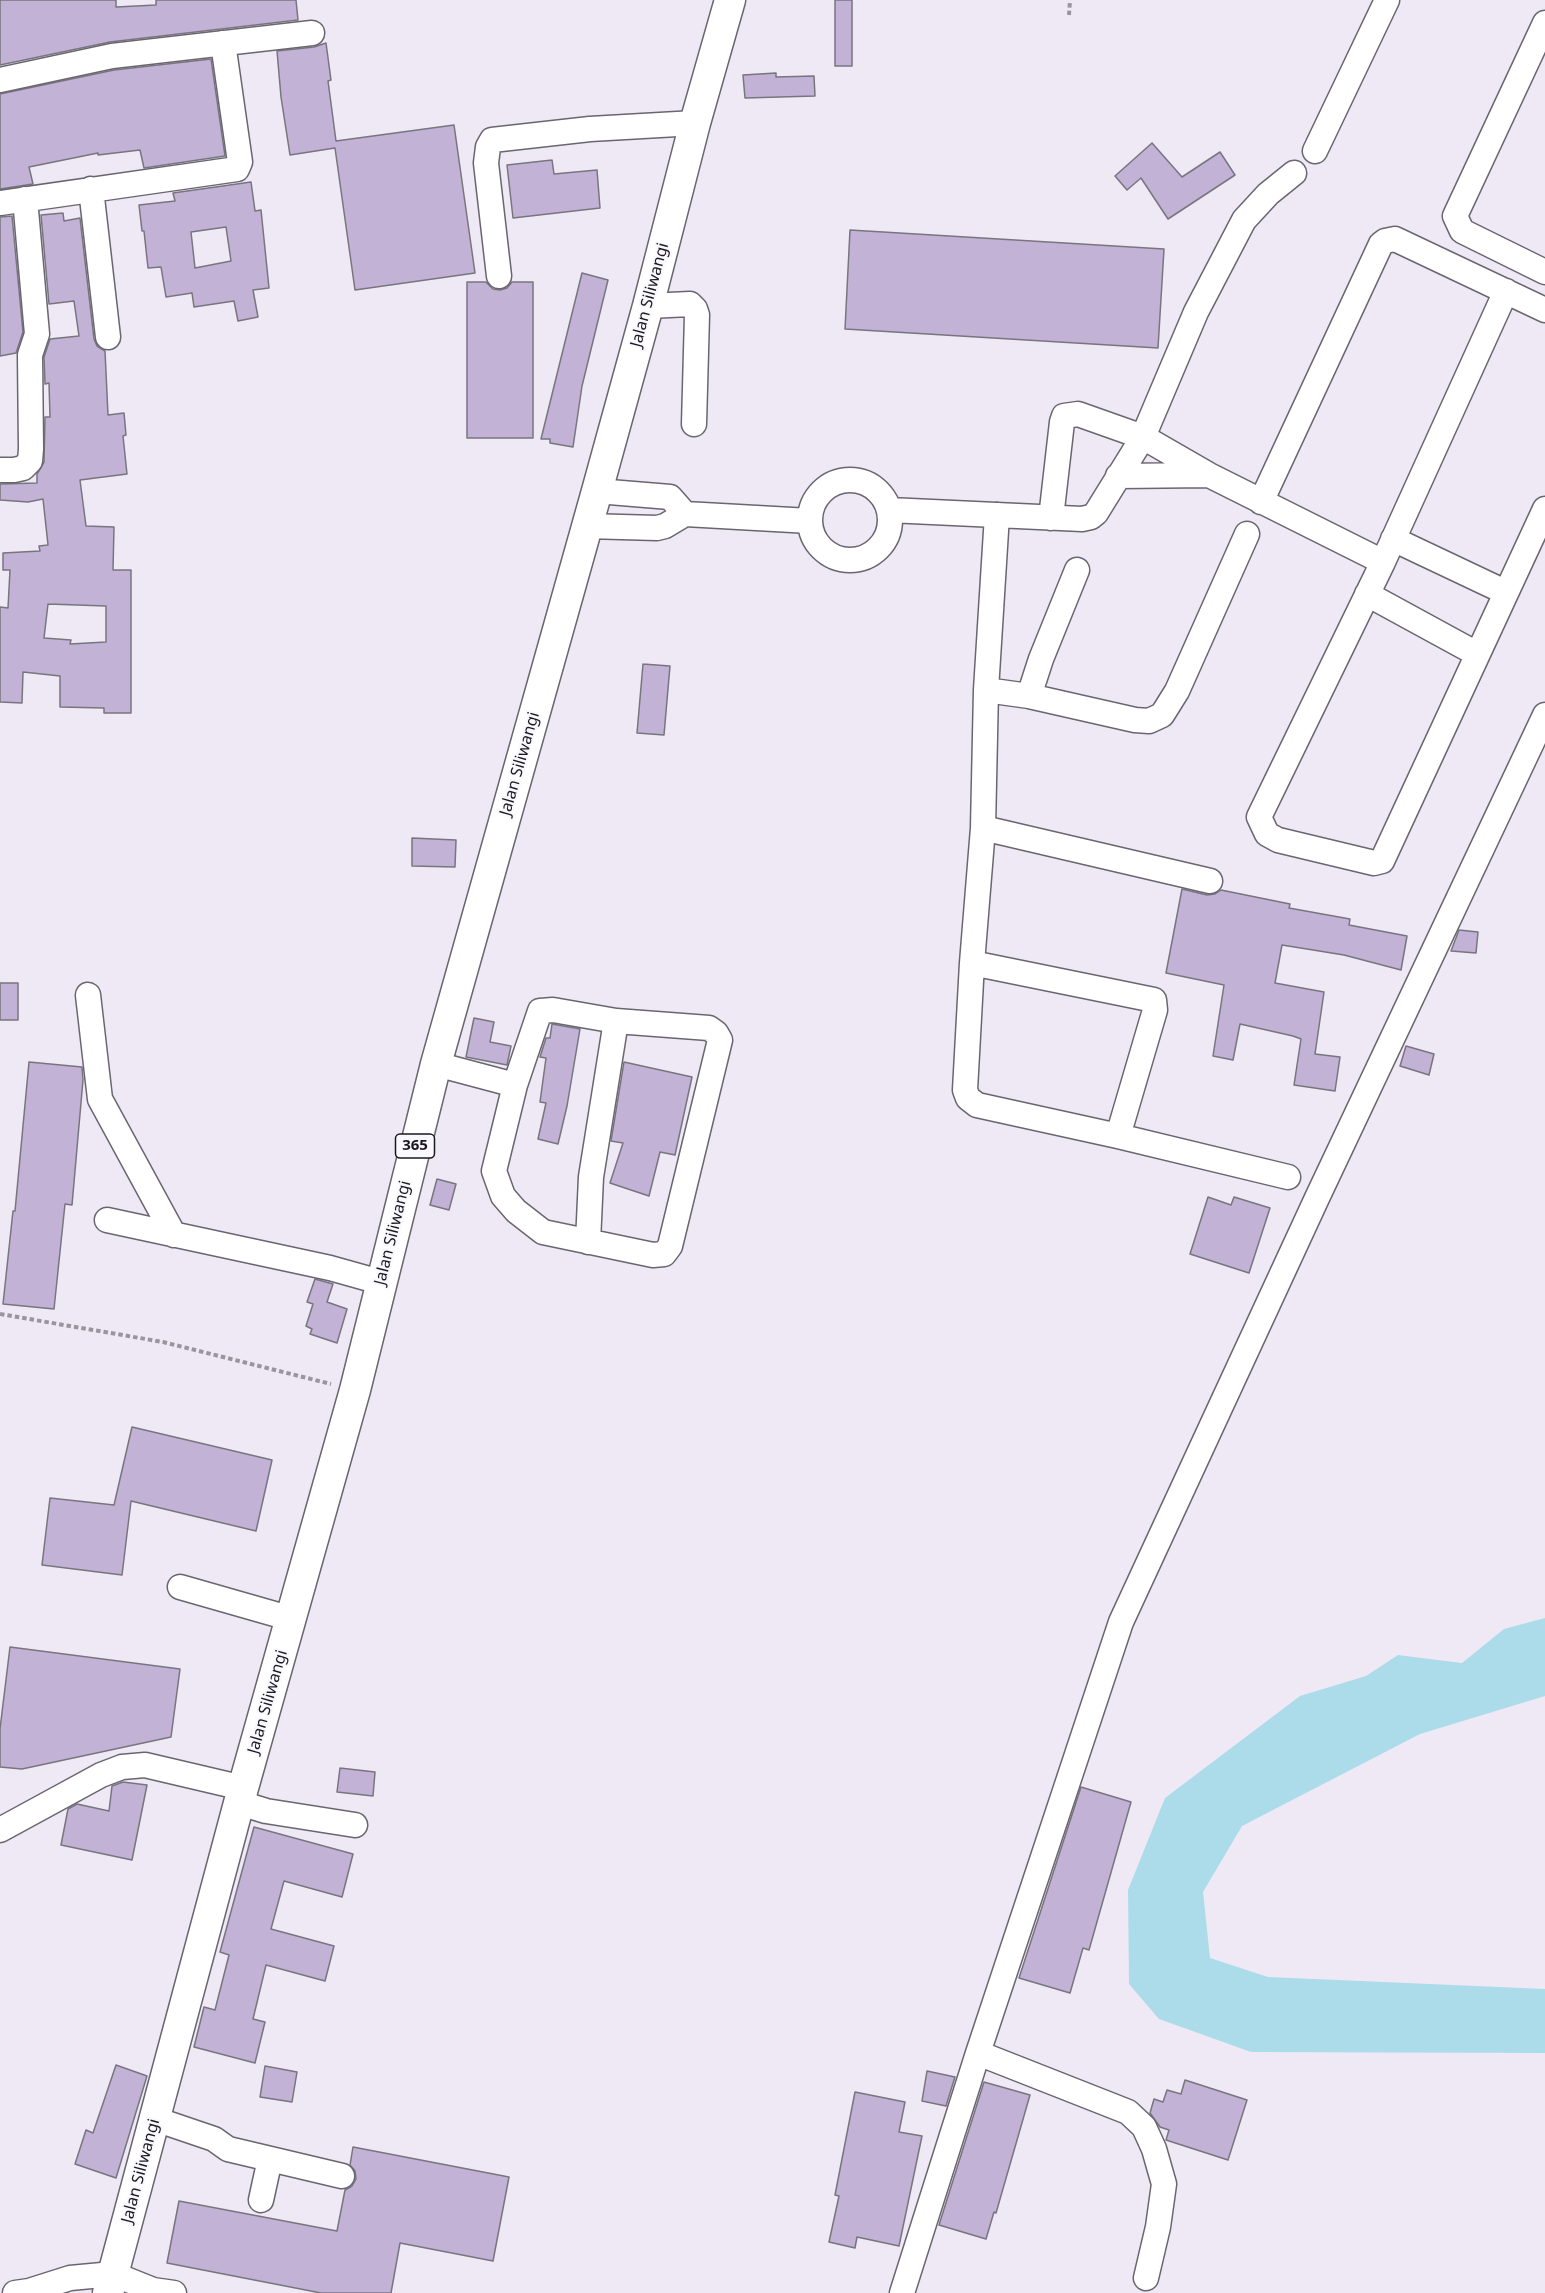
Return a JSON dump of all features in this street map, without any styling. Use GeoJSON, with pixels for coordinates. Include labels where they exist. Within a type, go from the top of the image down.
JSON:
{"type":"FeatureCollection","features":[{"type":"Feature","properties":{"kind":"main road","name":"Jalan Siliwangi"},"geometry":{"type":"LineString","coordinates":[[110,2284],[355,1390],[436,1064],[597,491],[730,0]]}},
{"type":"Feature","properties":{"kind":"street"},"geometry":{"type":"LineString","coordinates":[[1315,151],[1387,0]]}},
{"type":"Feature","properties":{"kind":"street"},"geometry":{"type":"LineString","coordinates":[[1545,23],[1455,216],[1462,231],[1545,272]]}},
{"type":"Feature","properties":{"kind":"street"},"geometry":{"type":"LineString","coordinates":[[0,80],[112,56],[312,33]]}},
{"type":"Feature","properties":{"kind":"street"},"geometry":{"type":"LineString","coordinates":[[0,203],[237,169],[240,162],[223,44]]}},
{"type":"Feature","properties":{"kind":"street"},"geometry":{"type":"LineString","coordinates":[[499,276],[486,163],[488,147],[492,140],[590,129],[695,123]]}},
{"type":"Feature","properties":{"kind":"street"},"geometry":{"type":"LineString","coordinates":[[888,510],[1082,519],[1096,513],[1143,437],[1196,312],[1244,220],[1268,194],[1294,173]]}},
{"type":"Feature","properties":{"kind":"street"},"geometry":{"type":"LineString","coordinates":[[91,189],[108,338]]}},
{"type":"Feature","properties":{"kind":"street"},"geometry":{"type":"LineString","coordinates":[[0,470],[23,468],[30,461],[30,355],[37,334],[25,200]]}},
{"type":"Feature","properties":{"kind":"street"},"geometry":{"type":"LineString","coordinates":[[1261,502],[1381,244],[1385,241],[1395,239],[1545,310]]}},
{"type":"Feature","properties":{"kind":"street"},"geometry":{"type":"LineString","coordinates":[[1506,291],[1383,562],[1259,817],[1267,834],[1278,840],[1374,862],[1382,861],[1545,509]]}},
{"type":"Feature","properties":{"kind":"street"},"geometry":{"type":"LineString","coordinates":[[648,306],[690,304],[695,309],[694,424]]}},
{"type":"Feature","properties":{"kind":"street"},"geometry":{"type":"LineString","coordinates":[[1051,518],[1062,422],[1064,416],[1078,414],[1143,437],[1209,475],[1383,562]]}},
{"type":"Feature","properties":{"kind":"street"},"geometry":{"type":"LineString","coordinates":[[1119,476],[1209,475]]}},
{"type":"Feature","properties":{"kind":"street"},"geometry":{"type":"LineString","coordinates":[[858,481],[874,488],[885,502],[889,528],[882,544],[868,556],[851,560],[834,557],[826,552],[815,539],[810,522],[818,496],[825,490],[840,482],[858,481]]}},
{"type":"Feature","properties":{"kind":"street"},"geometry":{"type":"LineString","coordinates":[[597,491],[670,496],[685,514]]}},
{"type":"Feature","properties":{"kind":"street"},"geometry":{"type":"LineString","coordinates":[[586,526],[657,528],[685,514],[810,522]]}},
{"type":"Feature","properties":{"kind":"street"},"geometry":{"type":"LineString","coordinates":[[997,515],[986,690],[983,828],[972,963],[966,1090],[968,1098],[977,1105],[1119,1136],[1288,1177]]}},
{"type":"Feature","properties":{"kind":"street"},"geometry":{"type":"LineString","coordinates":[[986,690],[1029,696],[1135,720],[1149,721],[1162,715],[1177,691],[1247,534]]}},
{"type":"Feature","properties":{"kind":"street"},"geometry":{"type":"LineString","coordinates":[[1393,539],[1505,592]]}},
{"type":"Feature","properties":{"kind":"street"},"geometry":{"type":"LineString","coordinates":[[1029,696],[1041,659],[1077,570]]}},
{"type":"Feature","properties":{"kind":"street"},"geometry":{"type":"LineString","coordinates":[[1367,594],[1477,654]]}},
{"type":"Feature","properties":{"kind":"street"},"geometry":{"type":"LineString","coordinates":[[902,2293],[978,2053],[1121,1622],[1317,1198],[1545,715]]}},
{"type":"Feature","properties":{"kind":"street"},"geometry":{"type":"LineString","coordinates":[[983,828],[1210,881]]}},
{"type":"Feature","properties":{"kind":"street"},"geometry":{"type":"LineString","coordinates":[[972,963],[1154,1000],[1155,1010],[1119,1136]]}},
{"type":"Feature","properties":{"kind":"street"},"geometry":{"type":"LineString","coordinates":[[88,995],[100,1099],[174,1235]]}},
{"type":"Feature","properties":{"kind":"street"},"geometry":{"type":"LineString","coordinates":[[553,1010],[616,1021],[709,1028],[716,1034],[720,1040],[670,1246],[664,1254],[653,1255],[543,1232],[516,1211],[503,1196],[494,1171],[515,1084],[540,1011],[553,1010]]}},
{"type":"Feature","properties":{"kind":"street"},"geometry":{"type":"LineString","coordinates":[[588,1242],[591,1178],[616,1021]]}},
{"type":"Feature","properties":{"kind":"street"},"geometry":{"type":"LineString","coordinates":[[436,1064],[515,1084]]}},
{"type":"Feature","properties":{"kind":"street"},"geometry":{"type":"LineString","coordinates":[[107,1220],[330,1268],[380,1282]]}},
{"type":"Feature","properties":{"kind":"street"},"geometry":{"type":"LineString","coordinates":[[180,1587],[292,1619]]}},
{"type":"Feature","properties":{"kind":"street"},"geometry":{"type":"LineString","coordinates":[[0,1830],[101,1775],[122,1767],[145,1765],[242,1796],[266,1811],[356,1826]]}},
{"type":"Feature","properties":{"kind":"street"},"geometry":{"type":"LineString","coordinates":[[978,2053],[1128,2112],[1144,2127],[1154,2149],[1164,2184],[1158,2227],[1146,2278]]}},
{"type":"Feature","properties":{"kind":"street"},"geometry":{"type":"LineString","coordinates":[[155,2119],[214,2139],[228,2149],[342,2176]]}},
{"type":"Feature","properties":{"kind":"street"},"geometry":{"type":"LineString","coordinates":[[261,2200],[270,2159]]}},
{"type":"Feature","properties":{"kind":"street"},"geometry":{"type":"LineString","coordinates":[[15,2293],[70,2278],[174,2293]]}},
{"type":"Feature","properties":{"kind":"path"},"geometry":{"type":"LineString","coordinates":[[1069,15],[1070,0]]}},
{"type":"Feature","properties":{"kind":"path"},"geometry":{"type":"LineString","coordinates":[[0,1314],[163,1342],[355,1390]]}},
{"type":"Feature","properties":{"kind":"water"},"geometry":{"type":"Polygon","coordinates":[[[1545,1618],[1545,1696],[1420,1734],[1242,1826],[1203,1892],[1210,1958],[1268,1977],[1545,1989],[1545,2053],[1251,2052],[1159,2019],[1129,1984],[1128,1890],[1165,1798],[1300,1696],[1366,1676],[1398,1655],[1462,1663],[1504,1629],[1545,1618]]]}},
{"type":"Feature","properties":{"kind":"building"},"geometry":{"type":"Polygon","coordinates":[[[0,0],[116,0],[116,7],[156,5],[156,0],[296,0],[298,20],[110,42],[0,65],[0,0]]]}},
{"type":"Feature","properties":{"kind":"building"},"geometry":{"type":"Polygon","coordinates":[[[835,0],[852,0],[852,66],[835,66],[835,0]]]}},
{"type":"Feature","properties":{"kind":"building"},"geometry":{"type":"Polygon","coordinates":[[[326,43],[331,80],[328,81],[336,141],[454,125],[475,273],[355,290],[335,148],[290,155],[281,97],[277,51],[314,47],[326,43]]]}},
{"type":"Feature","properties":{"kind":"building"},"geometry":{"type":"Polygon","coordinates":[[[211,59],[225,156],[144,168],[140,150],[98,155],[98,153],[29,167],[33,184],[0,189],[0,94],[114,70],[211,59]]]}},
{"type":"Feature","properties":{"kind":"building"},"geometry":{"type":"Polygon","coordinates":[[[776,73],[776,77],[814,76],[815,96],[745,98],[743,75],[776,73]]]}},
{"type":"Feature","properties":{"kind":"building"},"geometry":{"type":"Polygon","coordinates":[[[1152,143],[1182,177],[1220,152],[1235,175],[1168,219],[1141,178],[1127,190],[1115,176],[1152,143]]]}},
{"type":"Feature","properties":{"kind":"building"},"geometry":{"type":"Polygon","coordinates":[[[552,160],[554,174],[597,170],[600,208],[513,218],[507,165],[552,160]]]}},
{"type":"Feature","properties":{"kind":"building"},"geometry":{"type":"Polygon","coordinates":[[[251,182],[255,211],[261,210],[269,288],[253,290],[258,317],[238,321],[234,301],[194,307],[192,293],[166,297],[161,267],[148,268],[139,205],[175,201],[173,193],[251,182]],[[226,227],[191,232],[195,268],[231,261],[226,227]]]}},
{"type":"Feature","properties":{"kind":"building"},"geometry":{"type":"Polygon","coordinates":[[[63,213],[64,221],[80,218],[94,339],[97,346],[105,351],[108,415],[124,413],[126,435],[123,436],[127,474],[80,480],[86,526],[114,527],[113,570],[131,570],[131,713],[104,713],[104,708],[60,707],[60,676],[23,672],[22,703],[0,702],[0,607],[8,608],[10,570],[3,570],[3,553],[40,551],[39,546],[48,545],[43,499],[28,502],[0,500],[0,484],[37,483],[37,474],[44,462],[45,417],[50,417],[49,383],[45,384],[44,357],[50,339],[79,336],[74,301],[49,304],[41,215],[63,213]],[[48,604],[44,638],[71,640],[70,644],[106,642],[106,606],[48,604]]]}},
{"type":"Feature","properties":{"kind":"building"},"geometry":{"type":"Polygon","coordinates":[[[12,216],[23,332],[16,353],[0,356],[0,217],[12,216]]]}},
{"type":"Feature","properties":{"kind":"building"},"geometry":{"type":"Polygon","coordinates":[[[850,230],[1164,249],[1158,348],[845,329],[850,230]]]}},
{"type":"Feature","properties":{"kind":"building"},"geometry":{"type":"Polygon","coordinates":[[[582,273],[608,280],[582,386],[573,447],[550,443],[550,439],[541,439],[582,273]]]}},
{"type":"Feature","properties":{"kind":"building"},"geometry":{"type":"Polygon","coordinates":[[[467,282],[486,282],[493,289],[500,290],[507,288],[512,282],[533,282],[533,438],[467,438],[467,282]]]}},
{"type":"Feature","properties":{"kind":"building"},"geometry":{"type":"Polygon","coordinates":[[[643,664],[670,666],[664,735],[637,733],[643,664]]]}},
{"type":"Feature","properties":{"kind":"building"},"geometry":{"type":"Polygon","coordinates":[[[412,838],[456,840],[455,867],[412,866],[412,838]]]}},
{"type":"Feature","properties":{"kind":"building"},"geometry":{"type":"Polygon","coordinates":[[[1182,889],[1207,895],[1221,890],[1290,904],[1289,908],[1350,919],[1349,925],[1407,936],[1401,970],[1344,955],[1282,945],[1275,983],[1324,992],[1315,1054],[1340,1057],[1335,1091],[1294,1085],[1301,1039],[1293,1036],[1240,1024],[1233,1060],[1213,1056],[1224,985],[1166,973],[1182,889]]]}},
{"type":"Feature","properties":{"kind":"building"},"geometry":{"type":"Polygon","coordinates":[[[1459,930],[1478,932],[1476,953],[1451,951],[1459,930]]]}},
{"type":"Feature","properties":{"kind":"building"},"geometry":{"type":"Polygon","coordinates":[[[0,983],[18,983],[18,1020],[0,1020],[0,983]]]}},
{"type":"Feature","properties":{"kind":"building"},"geometry":{"type":"Polygon","coordinates":[[[474,1018],[494,1022],[490,1042],[511,1046],[507,1065],[466,1057],[474,1018]]]}},
{"type":"Feature","properties":{"kind":"building"},"geometry":{"type":"Polygon","coordinates":[[[552,1024],[580,1029],[558,1144],[538,1139],[546,1103],[540,1102],[546,1058],[540,1057],[546,1038],[550,1038],[552,1024]]]}},
{"type":"Feature","properties":{"kind":"building"},"geometry":{"type":"Polygon","coordinates":[[[1406,1046],[1434,1054],[1429,1075],[1400,1066],[1406,1046]]]}},
{"type":"Feature","properties":{"kind":"building"},"geometry":{"type":"Polygon","coordinates":[[[29,1062],[82,1067],[83,1080],[72,1205],[65,1204],[54,1309],[3,1304],[13,1211],[15,1211],[29,1062]]]}},
{"type":"Feature","properties":{"kind":"building"},"geometry":{"type":"Polygon","coordinates":[[[624,1062],[692,1077],[675,1155],[660,1152],[649,1196],[610,1183],[623,1143],[611,1141],[624,1062]]]}},
{"type":"Feature","properties":{"kind":"building"},"geometry":{"type":"Polygon","coordinates":[[[437,1179],[456,1184],[449,1210],[430,1205],[437,1179]]]}},
{"type":"Feature","properties":{"kind":"building"},"geometry":{"type":"Polygon","coordinates":[[[1208,1197],[1231,1205],[1234,1197],[1270,1208],[1249,1273],[1190,1254],[1208,1197]]]}},
{"type":"Feature","properties":{"kind":"building"},"geometry":{"type":"Polygon","coordinates":[[[315,1279],[333,1284],[327,1302],[347,1309],[337,1343],[310,1334],[312,1329],[306,1326],[313,1304],[307,1302],[315,1279]]]}},
{"type":"Feature","properties":{"kind":"building"},"geometry":{"type":"Polygon","coordinates":[[[132,1427],[272,1460],[256,1531],[131,1501],[122,1575],[42,1565],[50,1498],[114,1505],[132,1427]]]}},
{"type":"Feature","properties":{"kind":"building"},"geometry":{"type":"Polygon","coordinates":[[[10,1647],[180,1669],[171,1737],[22,1769],[0,1767],[0,1729],[10,1647]]]}},
{"type":"Feature","properties":{"kind":"building"},"geometry":{"type":"Polygon","coordinates":[[[340,1768],[375,1772],[373,1796],[337,1792],[340,1768]]]}},
{"type":"Feature","properties":{"kind":"building"},"geometry":{"type":"Polygon","coordinates":[[[123,1782],[147,1785],[132,1860],[61,1845],[68,1809],[77,1804],[109,1811],[112,1786],[123,1782]]]}},
{"type":"Feature","properties":{"kind":"building"},"geometry":{"type":"Polygon","coordinates":[[[1081,1787],[1131,1802],[1089,1950],[1083,1948],[1070,1993],[1019,1978],[1081,1787]]]}},
{"type":"Feature","properties":{"kind":"building"},"geometry":{"type":"Polygon","coordinates":[[[254,1827],[353,1854],[342,1897],[284,1881],[271,1929],[334,1946],[325,1981],[266,1965],[253,2019],[265,2022],[255,2063],[194,2047],[204,2007],[215,2010],[229,1955],[220,1952],[254,1827]]]}},
{"type":"Feature","properties":{"kind":"building"},"geometry":{"type":"Polygon","coordinates":[[[116,2065],[147,2076],[116,2178],[75,2164],[86,2130],[93,2133],[116,2065]]]}},
{"type":"Feature","properties":{"kind":"building"},"geometry":{"type":"Polygon","coordinates":[[[265,2066],[297,2072],[292,2102],[260,2097],[265,2066]]]}},
{"type":"Feature","properties":{"kind":"building"},"geometry":{"type":"Polygon","coordinates":[[[927,2071],[955,2077],[946,2106],[922,2101],[927,2071]]]}},
{"type":"Feature","properties":{"kind":"building"},"geometry":{"type":"Polygon","coordinates":[[[1185,2080],[1247,2100],[1228,2160],[1166,2140],[1169,2130],[1160,2127],[1150,2113],[1154,2099],[1163,2102],[1167,2090],[1181,2094],[1185,2080]]]}},
{"type":"Feature","properties":{"kind":"building"},"geometry":{"type":"Polygon","coordinates":[[[984,2082],[1030,2095],[996,2213],[994,2212],[986,2239],[939,2225],[984,2082]]]}},
{"type":"Feature","properties":{"kind":"building"},"geometry":{"type":"Polygon","coordinates":[[[855,2092],[905,2102],[899,2132],[922,2136],[899,2246],[857,2237],[855,2248],[829,2242],[839,2196],[835,2195],[855,2092]]]}},
{"type":"Feature","properties":{"kind":"building"},"geometry":{"type":"Polygon","coordinates":[[[353,2147],[509,2177],[493,2261],[400,2243],[391,2293],[321,2293],[167,2263],[179,2201],[337,2231],[345,2190],[352,2186],[356,2179],[355,2171],[350,2165],[353,2147]]]}}]}
